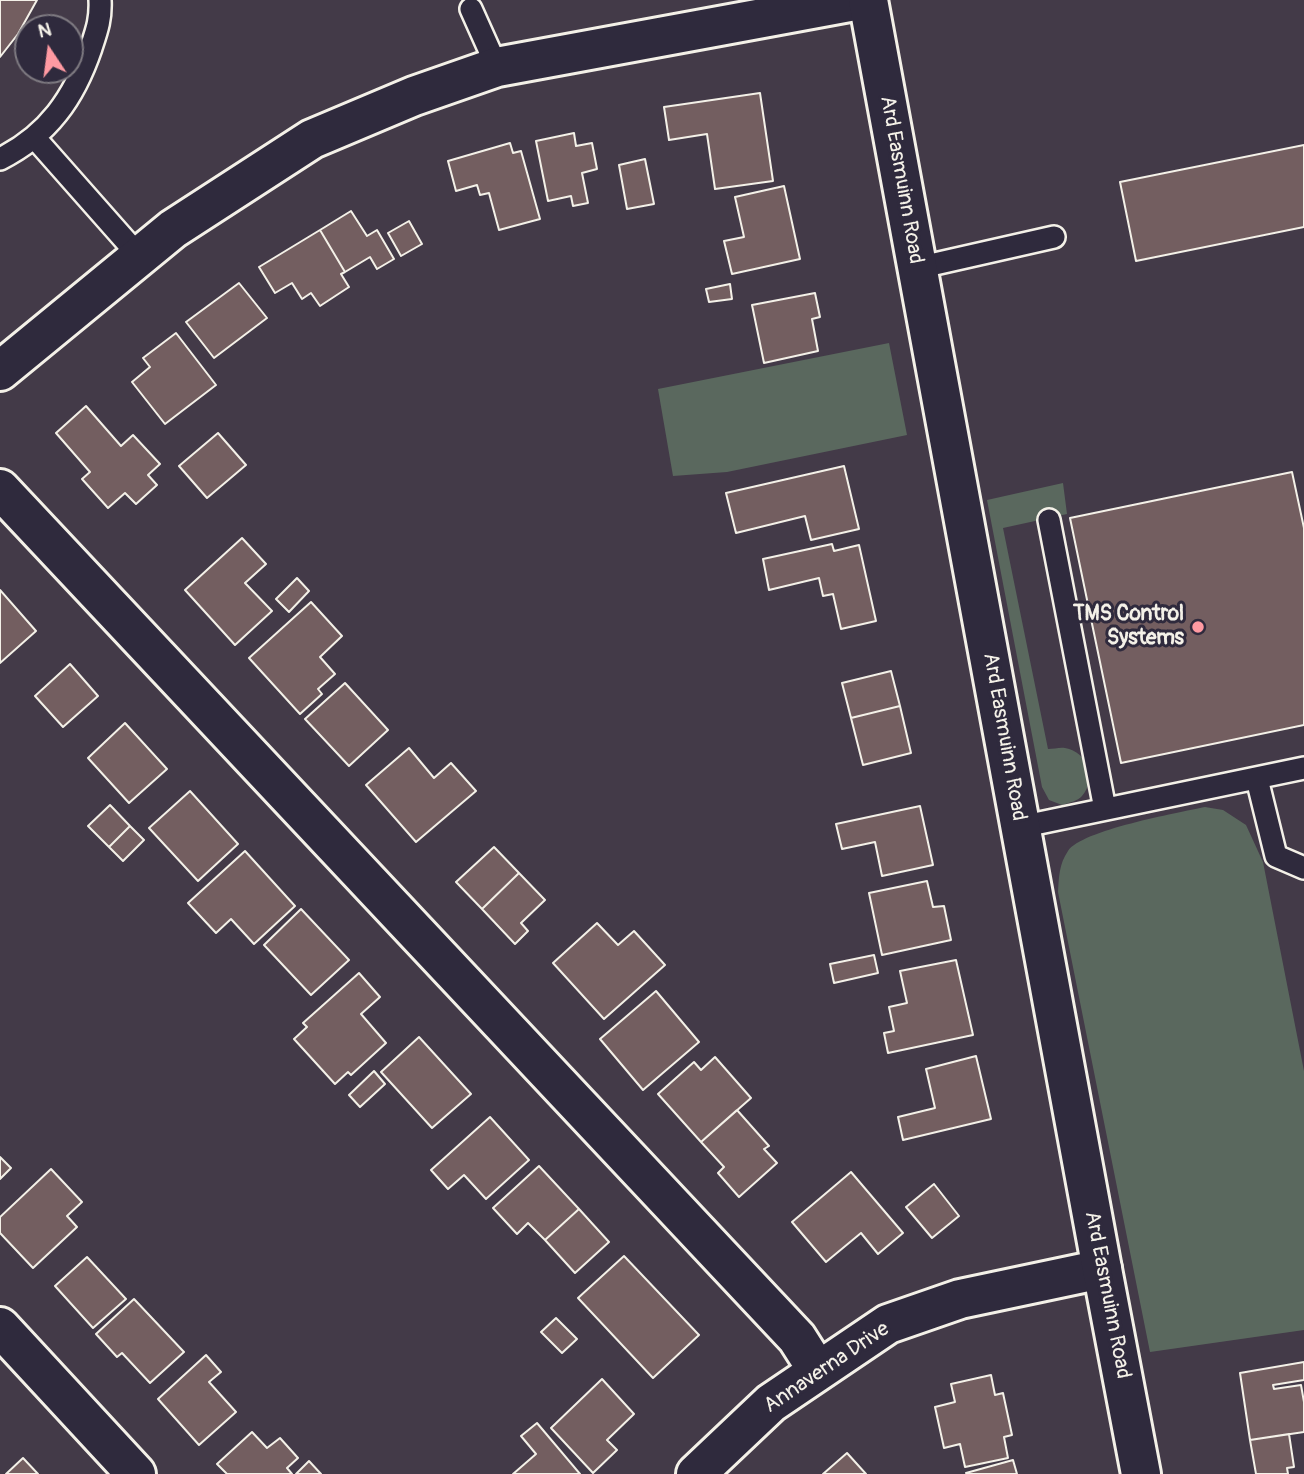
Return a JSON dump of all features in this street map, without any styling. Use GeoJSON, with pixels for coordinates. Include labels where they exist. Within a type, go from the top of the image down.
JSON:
{"type":"FeatureCollection","features":[{"type":"Feature","properties":{"kind":"street"},"geometry":{"type":"LineString","coordinates":[[0,371],[173,229],[312,139],[414,96],[497,67],[860,0]]}},
{"type":"Feature","properties":{"kind":"street","name":"Ard Easmuinn Road"},"geometry":{"type":"LineString","coordinates":[[868,0],[1141,1474]]}},
{"type":"Feature","properties":{"kind":"street"},"geometry":{"type":"LineString","coordinates":[[0,489],[797,1338],[818,1371]]}},
{"type":"Feature","properties":{"kind":"street","name":"Annaverna Drive"},"geometry":{"type":"LineString","coordinates":[[696,1474],[771,1402],[888,1324],[960,1299],[1102,1269]]}},
{"type":"Feature","properties":{"kind":"street"},"geometry":{"type":"LineString","coordinates":[[0,1327],[136,1474]]}},
{"type":"Feature","properties":{"kind":"lane"},"geometry":{"type":"LineString","coordinates":[[0,159],[34,138],[64,105],[77,84],[100,19],[100,0]]}},
{"type":"Feature","properties":{"kind":"lane"},"geometry":{"type":"LineString","coordinates":[[471,9],[497,67]]}},
{"type":"Feature","properties":{"kind":"lane"},"geometry":{"type":"LineString","coordinates":[[34,138],[140,257]]}},
{"type":"Feature","properties":{"kind":"lane"},"geometry":{"type":"LineString","coordinates":[[917,268],[1054,237]]}},
{"type":"Feature","properties":{"kind":"lane"},"geometry":{"type":"LineString","coordinates":[[1049,520],[1105,809]]}},
{"type":"Feature","properties":{"kind":"lane"},"geometry":{"type":"LineString","coordinates":[[1020,827],[1304,768]]}},
{"type":"Feature","properties":{"kind":"lane"},"geometry":{"type":"LineString","coordinates":[[1257,779],[1276,856],[1304,868]]}},
{"type":"Feature","properties":{"kind":"green space"},"geometry":{"type":"Polygon","coordinates":[[[889,343],[907,435],[727,472],[673,476],[658,389],[889,343]]]}},
{"type":"Feature","properties":{"kind":"green space"},"geometry":{"type":"Polygon","coordinates":[[[1063,483],[1067,514],[1003,528],[1048,749],[1063,748],[1073,751],[1088,767],[1087,789],[1075,801],[1062,805],[1049,800],[1042,787],[987,500],[1063,483]]]}},
{"type":"Feature","properties":{"kind":"green space"},"geometry":{"type":"Polygon","coordinates":[[[1205,807],[1223,810],[1246,825],[1263,862],[1304,1071],[1304,1330],[1150,1352],[1058,892],[1059,876],[1068,851],[1091,836],[1131,823],[1205,807]]]}},
{"type":"Feature","properties":{"kind":"building"},"geometry":{"type":"Polygon","coordinates":[[[0,0],[37,0],[29,14],[14,14],[14,39],[0,57],[0,0]]]}},
{"type":"Feature","properties":{"kind":"building"},"geometry":{"type":"Polygon","coordinates":[[[760,93],[773,181],[715,189],[707,134],[669,140],[664,107],[760,93]]]}},
{"type":"Feature","properties":{"kind":"building"},"geometry":{"type":"Polygon","coordinates":[[[574,133],[576,146],[592,143],[597,169],[582,173],[588,203],[573,206],[571,196],[548,201],[536,141],[574,133]]]}},
{"type":"Feature","properties":{"kind":"building"},"geometry":{"type":"Polygon","coordinates":[[[510,143],[513,153],[521,151],[540,219],[499,230],[489,193],[480,195],[477,185],[456,191],[448,161],[510,143]]]}},
{"type":"Feature","properties":{"kind":"building"},"geometry":{"type":"Polygon","coordinates":[[[1304,145],[1304,227],[1136,261],[1120,182],[1304,145]]]}},
{"type":"Feature","properties":{"kind":"building"},"geometry":{"type":"Polygon","coordinates":[[[645,159],[654,204],[627,209],[619,165],[645,159]]]}},
{"type":"Feature","properties":{"kind":"building"},"geometry":{"type":"Polygon","coordinates":[[[784,186],[800,259],[732,274],[724,241],[744,237],[735,197],[784,186]]]}},
{"type":"Feature","properties":{"kind":"building"},"geometry":{"type":"Polygon","coordinates":[[[351,211],[367,236],[377,230],[394,259],[377,269],[370,257],[345,272],[320,230],[351,211]]]}},
{"type":"Feature","properties":{"kind":"building"},"geometry":{"type":"Polygon","coordinates":[[[409,221],[422,244],[401,256],[388,233],[409,221]]]}},
{"type":"Feature","properties":{"kind":"building"},"geometry":{"type":"Polygon","coordinates":[[[320,230],[345,272],[341,274],[349,287],[320,306],[311,293],[302,299],[292,283],[275,293],[259,267],[320,230]]]}},
{"type":"Feature","properties":{"kind":"building"},"geometry":{"type":"Polygon","coordinates":[[[239,283],[267,318],[214,358],[186,322],[239,283]]]}},
{"type":"Feature","properties":{"kind":"building"},"geometry":{"type":"Polygon","coordinates":[[[730,284],[732,299],[709,302],[706,289],[730,284]]]}},
{"type":"Feature","properties":{"kind":"building"},"geometry":{"type":"Polygon","coordinates":[[[815,293],[820,317],[812,319],[818,351],[764,363],[752,305],[815,293]]]}},
{"type":"Feature","properties":{"kind":"building"},"geometry":{"type":"Polygon","coordinates":[[[176,333],[216,385],[165,424],[132,382],[150,367],[143,358],[176,333]]]}},
{"type":"Feature","properties":{"kind":"building"},"geometry":{"type":"Polygon","coordinates":[[[86,406],[121,446],[133,435],[160,464],[148,475],[157,485],[136,504],[125,493],[108,508],[82,479],[90,472],[56,433],[86,406]]]}},
{"type":"Feature","properties":{"kind":"building"},"geometry":{"type":"Polygon","coordinates":[[[218,433],[246,465],[207,498],[179,466],[218,433]]]}},
{"type":"Feature","properties":{"kind":"building"},"geometry":{"type":"Polygon","coordinates":[[[844,466],[859,529],[811,540],[805,516],[736,533],[726,493],[844,466]]]}},
{"type":"Feature","properties":{"kind":"building","name":"TMS Control Systems"},"geometry":{"type":"Polygon","coordinates":[[[1292,472],[1304,528],[1304,725],[1121,763],[1070,518],[1292,472]]]}},
{"type":"Feature","properties":{"kind":"building"},"geometry":{"type":"Polygon","coordinates":[[[242,538],[266,564],[245,583],[272,611],[235,645],[185,590],[242,538]]]}},
{"type":"Feature","properties":{"kind":"building"},"geometry":{"type":"Polygon","coordinates":[[[832,544],[834,551],[859,545],[876,621],[841,629],[833,594],[823,596],[819,578],[769,590],[763,559],[832,544]]]}},
{"type":"Feature","properties":{"kind":"building"},"geometry":{"type":"Polygon","coordinates":[[[297,578],[309,591],[289,612],[276,599],[297,578]]]}},
{"type":"Feature","properties":{"kind":"building"},"geometry":{"type":"Polygon","coordinates":[[[0,590],[36,631],[0,663],[0,590]]]}},
{"type":"Feature","properties":{"kind":"building"},"geometry":{"type":"Polygon","coordinates":[[[311,602],[342,636],[320,657],[335,674],[318,689],[322,694],[300,714],[249,658],[311,602]]]}},
{"type":"Feature","properties":{"kind":"building"},"geometry":{"type":"Polygon","coordinates":[[[70,664],[98,696],[63,727],[35,696],[70,664]]]}},
{"type":"Feature","properties":{"kind":"building"},"geometry":{"type":"Polygon","coordinates":[[[891,671],[900,706],[851,718],[842,683],[891,671]]]}},
{"type":"Feature","properties":{"kind":"building"},"geometry":{"type":"Polygon","coordinates":[[[345,683],[388,730],[349,766],[305,719],[345,683]]]}},
{"type":"Feature","properties":{"kind":"building"},"geometry":{"type":"Polygon","coordinates":[[[900,706],[911,753],[863,765],[851,718],[900,706]]]}},
{"type":"Feature","properties":{"kind":"building"},"geometry":{"type":"Polygon","coordinates":[[[125,723],[167,769],[129,803],[88,758],[125,723]]]}},
{"type":"Feature","properties":{"kind":"building"},"geometry":{"type":"Polygon","coordinates":[[[409,748],[434,778],[451,763],[476,791],[416,842],[366,785],[409,748]]]}},
{"type":"Feature","properties":{"kind":"building"},"geometry":{"type":"Polygon","coordinates":[[[190,791],[238,844],[198,881],[149,828],[190,791]]]}},
{"type":"Feature","properties":{"kind":"building"},"geometry":{"type":"Polygon","coordinates":[[[110,805],[130,826],[109,847],[88,826],[110,805]]]}},
{"type":"Feature","properties":{"kind":"building"},"geometry":{"type":"Polygon","coordinates":[[[920,806],[933,865],[882,876],[875,842],[842,849],[836,824],[920,806]]]}},
{"type":"Feature","properties":{"kind":"building"},"geometry":{"type":"Polygon","coordinates":[[[130,826],[144,840],[123,861],[109,847],[130,826]]]}},
{"type":"Feature","properties":{"kind":"building"},"geometry":{"type":"Polygon","coordinates":[[[494,847],[519,873],[482,909],[456,882],[494,847]]]}},
{"type":"Feature","properties":{"kind":"building"},"geometry":{"type":"Polygon","coordinates":[[[245,851],[295,906],[254,944],[231,919],[216,933],[188,903],[245,851]]]}},
{"type":"Feature","properties":{"kind":"building"},"geometry":{"type":"Polygon","coordinates":[[[519,873],[545,900],[521,923],[528,931],[515,944],[482,909],[519,873]]]}},
{"type":"Feature","properties":{"kind":"building"},"geometry":{"type":"Polygon","coordinates":[[[927,881],[933,907],[944,906],[951,940],[882,955],[869,893],[927,881]]]}},
{"type":"Feature","properties":{"kind":"building"},"geometry":{"type":"Polygon","coordinates":[[[301,909],[349,960],[311,995],[264,945],[301,909]]]}},
{"type":"Feature","properties":{"kind":"building"},"geometry":{"type":"Polygon","coordinates":[[[597,923],[618,945],[634,931],[665,965],[604,1019],[553,963],[597,923]]]}},
{"type":"Feature","properties":{"kind":"building"},"geometry":{"type":"Polygon","coordinates":[[[874,955],[878,973],[834,983],[830,964],[874,955]]]}},
{"type":"Feature","properties":{"kind":"building"},"geometry":{"type":"Polygon","coordinates":[[[956,960],[973,1035],[888,1053],[884,1033],[894,1031],[889,1007],[907,1003],[900,971],[956,960]]]}},
{"type":"Feature","properties":{"kind":"building"},"geometry":{"type":"Polygon","coordinates":[[[359,973],[380,997],[361,1014],[386,1043],[351,1075],[348,1072],[335,1084],[294,1039],[307,1027],[303,1023],[359,973]]]}},
{"type":"Feature","properties":{"kind":"building"},"geometry":{"type":"Polygon","coordinates":[[[656,991],[699,1042],[643,1090],[600,1039],[656,991]]]}},
{"type":"Feature","properties":{"kind":"building"},"geometry":{"type":"Polygon","coordinates":[[[419,1037],[471,1094],[432,1128],[381,1072],[419,1037]]]}},
{"type":"Feature","properties":{"kind":"building"},"geometry":{"type":"Polygon","coordinates":[[[976,1056],[991,1119],[903,1140],[898,1117],[935,1108],[926,1069],[976,1056]]]}},
{"type":"Feature","properties":{"kind":"building"},"geometry":{"type":"Polygon","coordinates":[[[715,1057],[751,1098],[701,1142],[658,1094],[694,1062],[701,1070],[715,1057]]]}},
{"type":"Feature","properties":{"kind":"building"},"geometry":{"type":"Polygon","coordinates":[[[374,1071],[385,1084],[360,1107],[349,1095],[374,1071]]]}},
{"type":"Feature","properties":{"kind":"building"},"geometry":{"type":"Polygon","coordinates":[[[737,1110],[769,1146],[764,1149],[777,1163],[739,1197],[718,1173],[724,1167],[701,1142],[737,1110]]]}},
{"type":"Feature","properties":{"kind":"building"},"geometry":{"type":"Polygon","coordinates":[[[490,1117],[529,1160],[486,1199],[464,1175],[448,1189],[431,1170],[490,1117]]]}},
{"type":"Feature","properties":{"kind":"building"},"geometry":{"type":"Polygon","coordinates":[[[0,1157],[11,1168],[0,1179],[0,1157]]]}},
{"type":"Feature","properties":{"kind":"building"},"geometry":{"type":"Polygon","coordinates":[[[539,1166],[579,1209],[545,1240],[528,1223],[517,1234],[493,1208],[539,1166]]]}},
{"type":"Feature","properties":{"kind":"building"},"geometry":{"type":"Polygon","coordinates":[[[51,1169],[82,1202],[67,1216],[77,1227],[33,1268],[0,1233],[0,1217],[51,1169]]]}},
{"type":"Feature","properties":{"kind":"building"},"geometry":{"type":"Polygon","coordinates":[[[851,1172],[903,1233],[878,1254],[861,1233],[826,1262],[792,1222],[851,1172]]]}},
{"type":"Feature","properties":{"kind":"building"},"geometry":{"type":"Polygon","coordinates":[[[934,1184],[959,1216],[932,1238],[906,1207],[934,1184]]]}},
{"type":"Feature","properties":{"kind":"building"},"geometry":{"type":"Polygon","coordinates":[[[579,1209],[609,1242],[575,1273],[545,1240],[579,1209]]]}},
{"type":"Feature","properties":{"kind":"building"},"geometry":{"type":"Polygon","coordinates":[[[624,1256],[699,1335],[653,1378],[578,1298],[624,1256]]]}},
{"type":"Feature","properties":{"kind":"building"},"geometry":{"type":"Polygon","coordinates":[[[87,1257],[126,1299],[93,1328],[55,1286],[87,1257]]]}},
{"type":"Feature","properties":{"kind":"building"},"geometry":{"type":"Polygon","coordinates":[[[134,1299],[184,1352],[150,1383],[122,1353],[117,1357],[96,1334],[134,1299]]]}},
{"type":"Feature","properties":{"kind":"building"},"geometry":{"type":"Polygon","coordinates":[[[556,1318],[577,1339],[562,1353],[541,1332],[556,1318]]]}},
{"type":"Feature","properties":{"kind":"building"},"geometry":{"type":"Polygon","coordinates":[[[206,1355],[221,1372],[209,1382],[236,1412],[199,1445],[158,1399],[206,1355]]]}},
{"type":"Feature","properties":{"kind":"building"},"geometry":{"type":"Polygon","coordinates":[[[1304,1362],[1304,1380],[1273,1385],[1274,1389],[1301,1385],[1304,1432],[1250,1440],[1240,1373],[1304,1362]]]}},
{"type":"Feature","properties":{"kind":"building"},"geometry":{"type":"Polygon","coordinates":[[[991,1375],[995,1395],[1003,1393],[1012,1435],[1004,1437],[1008,1458],[965,1467],[960,1444],[944,1448],[935,1407],[955,1402],[951,1384],[991,1375]]]}},
{"type":"Feature","properties":{"kind":"building"},"geometry":{"type":"Polygon","coordinates":[[[602,1379],[634,1414],[607,1440],[617,1450],[593,1473],[551,1428],[602,1379]]]}},
{"type":"Feature","properties":{"kind":"building"},"geometry":{"type":"Polygon","coordinates":[[[537,1423],[580,1474],[513,1474],[536,1454],[521,1436],[537,1423]]]}},
{"type":"Feature","properties":{"kind":"building"},"geometry":{"type":"Polygon","coordinates":[[[252,1432],[267,1448],[280,1438],[298,1458],[287,1468],[292,1474],[227,1474],[217,1464],[252,1432]]]}},
{"type":"Feature","properties":{"kind":"building"},"geometry":{"type":"Polygon","coordinates":[[[1289,1434],[1294,1467],[1287,1468],[1288,1474],[1256,1474],[1250,1440],[1289,1434]]]}},
{"type":"Feature","properties":{"kind":"building"},"geometry":{"type":"Polygon","coordinates":[[[847,1453],[866,1474],[823,1474],[847,1453]]]}},
{"type":"Feature","properties":{"kind":"building"},"geometry":{"type":"Polygon","coordinates":[[[23,1458],[38,1474],[6,1474],[23,1458]]]}},
{"type":"Feature","properties":{"kind":"building"},"geometry":{"type":"Polygon","coordinates":[[[1013,1460],[1017,1474],[966,1473],[1013,1460]]]}},
{"type":"Feature","properties":{"kind":"building"},"geometry":{"type":"Polygon","coordinates":[[[309,1461],[321,1474],[296,1474],[309,1461]]]}},
{"type":"Feature","properties":{"kind":"place","name":"TMS Control Systems"},"geometry":{"type":"Point","coordinates":[1198,627]}}]}
